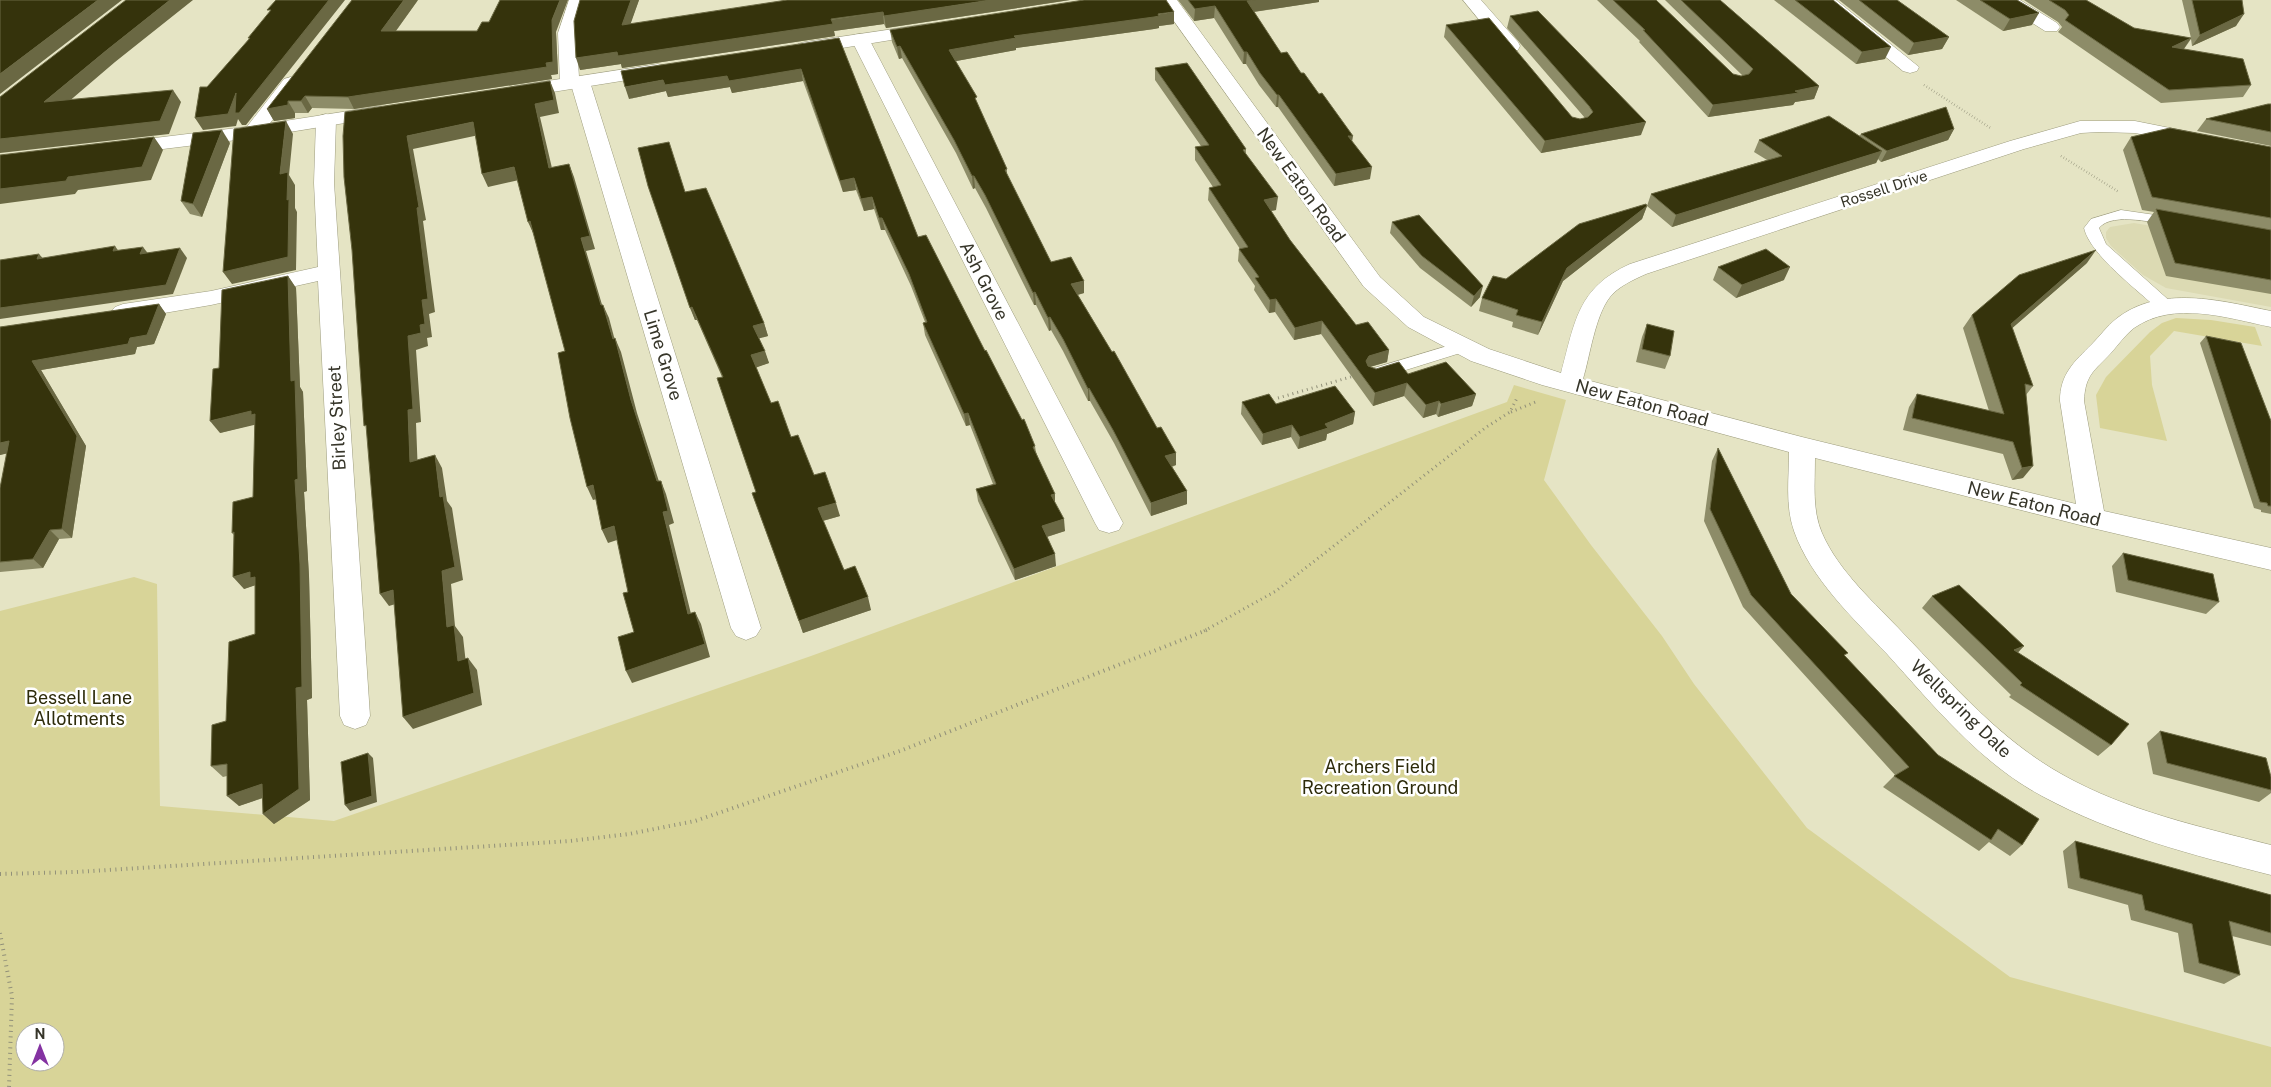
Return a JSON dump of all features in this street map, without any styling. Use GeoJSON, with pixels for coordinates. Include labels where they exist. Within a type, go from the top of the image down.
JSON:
{"type":"FeatureCollection","features":[{"type":"Feature","properties":{"kind":"street","name":"Lime Grove"},"geometry":{"type":"LineString","coordinates":[[578,0],[567,33],[575,83],[746,628]]}},
{"type":"Feature","properties":{"kind":"street","name":"New Eaton Road"},"geometry":{"type":"LineString","coordinates":[[1168,0],[1372,282],[1416,322],[1480,355],[1529,372],[1802,446],[2092,518],[2271,558]]}},
{"type":"Feature","properties":{"kind":"street"},"geometry":{"type":"LineString","coordinates":[[1472,0],[1521,58]]}},
{"type":"Feature","properties":{"kind":"street"},"geometry":{"type":"LineString","coordinates":[[1825,0],[1910,67]]}},
{"type":"Feature","properties":{"kind":"street"},"geometry":{"type":"LineString","coordinates":[[2008,0],[2051,27]]}},
{"type":"Feature","properties":{"kind":"street"},"geometry":{"type":"LineString","coordinates":[[782,51],[945,26]]}},
{"type":"Feature","properties":{"kind":"street","name":"Ash Grove"},"geometry":{"type":"LineString","coordinates":[[860,39],[1109,523]]}},
{"type":"Feature","properties":{"kind":"street"},"geometry":{"type":"LineString","coordinates":[[502,94],[676,67]]}},
{"type":"Feature","properties":{"kind":"street"},"geometry":{"type":"LineString","coordinates":[[253,132],[301,71]]}},
{"type":"Feature","properties":{"kind":"street"},"geometry":{"type":"LineString","coordinates":[[101,150],[253,132],[394,110]]}},
{"type":"Feature","properties":{"kind":"street","name":"Birley Street"},"geometry":{"type":"LineString","coordinates":[[326,120],[324,183],[328,271],[355,716]]}},
{"type":"Feature","properties":{"kind":"street","name":"Rossell Drive"},"geometry":{"type":"LineString","coordinates":[[1570,383],[1592,308],[1601,293],[1621,277],[1638,269],[2026,142],[2080,127],[2135,127],[2214,142]]}},
{"type":"Feature","properties":{"kind":"street"},"geometry":{"type":"LineString","coordinates":[[102,314],[211,298],[328,271]]}},
{"type":"Feature","properties":{"kind":"street"},"geometry":{"type":"LineString","coordinates":[[2092,518],[2072,401],[2072,384],[2079,371],[2126,324],[2146,313],[2166,307],[2208,307],[2271,319]]}},
{"type":"Feature","properties":{"kind":"street","name":"Wellspring Dale"},"geometry":{"type":"LineString","coordinates":[[1802,446],[1803,514],[1810,536],[1825,560],[1857,603],[1963,716],[1993,744],[2025,769],[2062,790],[2111,813],[2162,830],[2271,860]]}},
{"type":"Feature","properties":{"kind":"lane"},"geometry":{"type":"LineString","coordinates":[[2166,307],[2114,262],[2093,236],[2091,228],[2096,222],[2104,218],[2121,214],[2140,215],[2186,223]]}},
{"type":"Feature","properties":{"kind":"lane"},"geometry":{"type":"LineString","coordinates":[[1373,374],[1464,346]]}},
{"type":"Feature","properties":{"kind":"path"},"geometry":{"type":"LineString","coordinates":[[1910,67],[1907,69],[1917,80],[2117,191],[2126,198],[2140,215]]}},
{"type":"Feature","properties":{"kind":"path"},"geometry":{"type":"LineString","coordinates":[[0,874],[86,872],[570,841],[629,834],[696,821],[900,751],[1209,629],[1276,591],[1485,428],[1510,412],[1529,372]]}},
{"type":"Feature","properties":{"kind":"path"},"geometry":{"type":"LineString","coordinates":[[1278,398],[1361,374],[1373,374]]}},
{"type":"Feature","properties":{"kind":"path"},"geometry":{"type":"LineString","coordinates":[[0,933],[12,996],[9,1087]]}},
{"type":"Feature","properties":{"kind":"shaded area"},"geometry":{"type":"Polygon","coordinates":[[[2134,223],[2271,246],[2271,307],[2166,288],[2143,275],[2111,246],[2106,238],[2106,232],[2110,227],[2134,223]]]}},
{"type":"Feature","properties":{"kind":"green space"},"geometry":{"type":"Polygon","coordinates":[[[2176,318],[2211,320],[2255,327],[2262,346],[2174,331],[2150,356],[2152,385],[2167,441],[2100,428],[2096,395],[2106,377],[2150,332],[2162,323],[2176,318]]]}},
{"type":"Feature","properties":{"kind":"green space","name":"Archers Field Recreation Ground"},"geometry":{"type":"Polygon","coordinates":[[[1514,385],[1566,400],[1544,480],[1591,545],[1662,636],[1694,684],[1807,828],[2010,977],[2271,1047],[2271,1087],[0,1087],[0,611],[134,577],[157,584],[160,806],[334,821],[811,656],[1507,402],[1514,385]]]}},
{"type":"Feature","properties":{"kind":"building"},"geometry":{"type":"Polygon","coordinates":[[[0,0],[98,0],[0,74],[0,0]]]}},
{"type":"Feature","properties":{"kind":"building"},"geometry":{"type":"Polygon","coordinates":[[[126,0],[170,0],[44,102],[173,90],[160,121],[0,139],[0,97],[126,0]]]}},
{"type":"Feature","properties":{"kind":"building"},"geometry":{"type":"Polygon","coordinates":[[[276,0],[329,0],[239,113],[235,113],[236,93],[228,114],[195,118],[200,87],[207,87],[250,38],[248,38],[271,10],[267,10],[276,0]]]}},
{"type":"Feature","properties":{"kind":"building"},"geometry":{"type":"Polygon","coordinates":[[[352,0],[404,0],[381,31],[477,31],[482,22],[489,22],[500,0],[560,0],[552,20],[553,62],[546,63],[547,67],[348,97],[305,96],[301,101],[288,101],[288,105],[267,109],[352,0]]]}},
{"type":"Feature","properties":{"kind":"building"},"geometry":{"type":"Polygon","coordinates":[[[580,0],[631,0],[622,25],[787,0],[991,0],[884,16],[883,12],[831,19],[833,24],[618,56],[617,52],[576,58],[574,21],[580,0]]]}},
{"type":"Feature","properties":{"kind":"building"},"geometry":{"type":"Polygon","coordinates":[[[1084,0],[1166,0],[1174,12],[1158,14],[1159,16],[1154,17],[1014,36],[1016,38],[949,50],[977,97],[975,98],[1007,169],[1005,170],[1051,262],[1071,257],[1084,281],[1071,284],[1112,352],[1114,351],[1157,428],[1161,427],[1176,453],[1165,456],[1187,491],[1151,503],[1113,430],[1088,389],[1063,339],[1050,317],[1048,318],[1035,292],[1033,293],[985,195],[974,176],[972,176],[954,140],[900,46],[897,47],[890,30],[1084,0]]]}},
{"type":"Feature","properties":{"kind":"building"},"geometry":{"type":"Polygon","coordinates":[[[1188,0],[1256,0],[1247,1],[1281,53],[1287,52],[1301,73],[1304,73],[1319,94],[1322,93],[1353,136],[1348,136],[1372,167],[1336,174],[1279,95],[1277,95],[1260,73],[1247,52],[1244,52],[1215,6],[1195,9],[1188,0]]]}},
{"type":"Feature","properties":{"kind":"building"},"geometry":{"type":"Polygon","coordinates":[[[1613,0],[1656,0],[1733,74],[1741,76],[1749,74],[1753,69],[1681,0],[1720,0],[1819,86],[1795,91],[1799,93],[1713,105],[1643,30],[1645,30],[1613,0]]]}},
{"type":"Feature","properties":{"kind":"building"},"geometry":{"type":"Polygon","coordinates":[[[1795,0],[1833,0],[1891,47],[1862,52],[1795,0]]]}},
{"type":"Feature","properties":{"kind":"building"},"geometry":{"type":"Polygon","coordinates":[[[1859,0],[1897,0],[1949,37],[1914,43],[1859,0]]]}},
{"type":"Feature","properties":{"kind":"building"},"geometry":{"type":"Polygon","coordinates":[[[1980,0],[2017,0],[2039,13],[2010,19],[1980,0]]]}},
{"type":"Feature","properties":{"kind":"building"},"geometry":{"type":"Polygon","coordinates":[[[2049,0],[2086,0],[2134,28],[2191,38],[2172,47],[2243,59],[2251,85],[2169,90],[2065,20],[2069,15],[2065,10],[2049,0]]]}},
{"type":"Feature","properties":{"kind":"building"},"geometry":{"type":"Polygon","coordinates":[[[2192,0],[2242,0],[2244,14],[2200,35],[2192,0]]]}},
{"type":"Feature","properties":{"kind":"building"},"geometry":{"type":"Polygon","coordinates":[[[1538,11],[1646,122],[1545,141],[1446,25],[1489,18],[1572,117],[1580,119],[1588,117],[1593,112],[1589,106],[1510,16],[1538,11]]]}},
{"type":"Feature","properties":{"kind":"building"},"geometry":{"type":"Polygon","coordinates":[[[839,38],[918,237],[926,235],[985,351],[1022,420],[1024,419],[1035,446],[1033,447],[1055,494],[1051,495],[1064,519],[1042,526],[1055,554],[1014,569],[976,489],[996,484],[968,413],[964,414],[923,323],[927,322],[909,274],[882,218],[879,218],[872,197],[861,199],[854,178],[840,181],[801,69],[729,81],[727,76],[665,85],[663,80],[625,87],[621,71],[839,38]]]}},
{"type":"Feature","properties":{"kind":"building"},"geometry":{"type":"Polygon","coordinates":[[[1187,63],[1246,149],[1243,150],[1278,197],[1264,200],[1290,240],[1356,325],[1368,322],[1389,350],[1369,356],[1366,361],[1368,366],[1376,369],[1399,362],[1408,374],[1446,362],[1476,394],[1441,404],[1439,401],[1426,405],[1407,383],[1375,393],[1322,321],[1295,328],[1276,299],[1270,300],[1255,278],[1259,277],[1239,249],[1248,247],[1209,188],[1221,185],[1195,147],[1209,145],[1155,68],[1187,63]]]}},
{"type":"Feature","properties":{"kind":"building"},"geometry":{"type":"Polygon","coordinates":[[[550,81],[554,100],[535,104],[549,168],[569,164],[590,236],[581,238],[601,305],[603,305],[613,339],[615,338],[631,400],[657,481],[661,481],[668,511],[663,512],[688,614],[695,612],[705,644],[626,671],[618,637],[634,632],[623,593],[628,592],[614,526],[602,530],[593,485],[587,487],[570,418],[558,353],[565,351],[514,167],[482,174],[473,122],[407,136],[419,207],[417,208],[428,299],[422,300],[425,324],[420,325],[421,333],[408,336],[413,409],[408,410],[410,462],[435,455],[440,497],[443,496],[455,567],[442,571],[447,627],[454,625],[458,661],[468,658],[474,693],[403,717],[393,590],[380,594],[366,425],[364,426],[352,250],[344,177],[343,136],[345,112],[550,81]]]}},
{"type":"Feature","properties":{"kind":"building"},"geometry":{"type":"Polygon","coordinates":[[[2271,104],[2271,132],[2206,119],[2271,104]]]}},
{"type":"Feature","properties":{"kind":"building"},"geometry":{"type":"Polygon","coordinates":[[[1946,107],[1954,129],[1887,151],[1861,134],[1946,107]]]}},
{"type":"Feature","properties":{"kind":"building"},"geometry":{"type":"Polygon","coordinates":[[[1829,116],[1882,151],[1676,215],[1651,194],[1782,156],[1759,140],[1829,116]]]}},
{"type":"Feature","properties":{"kind":"building"},"geometry":{"type":"Polygon","coordinates":[[[286,121],[280,174],[288,172],[288,257],[223,272],[234,129],[286,121]]]}},
{"type":"Feature","properties":{"kind":"building"},"geometry":{"type":"Polygon","coordinates":[[[2170,128],[2271,147],[2271,218],[2152,197],[2131,137],[2170,128]]]}},
{"type":"Feature","properties":{"kind":"building"},"geometry":{"type":"Polygon","coordinates":[[[222,130],[193,204],[181,201],[193,133],[222,130]]]}},
{"type":"Feature","properties":{"kind":"building"},"geometry":{"type":"Polygon","coordinates":[[[154,137],[142,167],[68,177],[66,181],[0,189],[0,155],[154,137]]]}},
{"type":"Feature","properties":{"kind":"building"},"geometry":{"type":"Polygon","coordinates":[[[669,142],[685,192],[706,188],[764,323],[753,326],[765,351],[751,355],[771,403],[778,401],[791,437],[798,435],[814,475],[825,472],[836,503],[818,508],[844,570],[855,566],[868,597],[799,621],[752,493],[756,492],[717,378],[723,377],[692,307],[690,308],[648,186],[638,148],[669,142]]]}},
{"type":"Feature","properties":{"kind":"building"},"geometry":{"type":"Polygon","coordinates":[[[1646,204],[1647,206],[1567,268],[1542,322],[1516,315],[1518,310],[1482,298],[1493,276],[1506,279],[1579,224],[1646,204]]]}},
{"type":"Feature","properties":{"kind":"building"},"geometry":{"type":"Polygon","coordinates":[[[2156,209],[2271,230],[2271,280],[2175,263],[2156,209]]]}},
{"type":"Feature","properties":{"kind":"building"},"geometry":{"type":"Polygon","coordinates":[[[1419,215],[1483,286],[1474,296],[1422,256],[1392,222],[1419,215]]]}},
{"type":"Feature","properties":{"kind":"building"},"geometry":{"type":"Polygon","coordinates":[[[115,246],[113,251],[143,247],[140,254],[180,248],[166,285],[0,308],[0,260],[39,254],[37,259],[115,246]]]}},
{"type":"Feature","properties":{"kind":"building"},"geometry":{"type":"Polygon","coordinates":[[[1766,249],[1790,267],[1742,285],[1718,267],[1766,249]]]}},
{"type":"Feature","properties":{"kind":"building"},"geometry":{"type":"Polygon","coordinates":[[[2096,250],[2011,324],[2033,386],[2025,384],[2033,466],[2022,468],[2013,442],[1912,418],[1917,394],[2004,414],[1972,315],[2019,275],[2096,250]]]}},
{"type":"Feature","properties":{"kind":"building"},"geometry":{"type":"Polygon","coordinates":[[[288,276],[291,381],[295,380],[298,479],[295,480],[300,564],[302,687],[296,688],[299,789],[263,814],[262,784],[227,796],[227,764],[211,766],[212,725],[226,721],[229,642],[255,634],[255,577],[250,578],[250,572],[233,577],[234,532],[232,533],[233,502],[253,497],[255,414],[251,415],[251,411],[210,421],[213,369],[219,368],[222,290],[288,276]]]}},
{"type":"Feature","properties":{"kind":"building"},"geometry":{"type":"Polygon","coordinates":[[[159,304],[147,335],[130,338],[128,344],[32,361],[77,436],[62,529],[50,530],[33,559],[0,562],[0,488],[9,441],[0,443],[0,327],[159,304]]]}},
{"type":"Feature","properties":{"kind":"building"},"geometry":{"type":"Polygon","coordinates":[[[1647,324],[1674,331],[1670,356],[1642,349],[1647,324]]]}},
{"type":"Feature","properties":{"kind":"building"},"geometry":{"type":"Polygon","coordinates":[[[2206,336],[2241,343],[2271,421],[2271,506],[2260,502],[2206,336]]]}},
{"type":"Feature","properties":{"kind":"building"},"geometry":{"type":"Polygon","coordinates":[[[1335,386],[1355,412],[1325,424],[1328,428],[1300,437],[1292,425],[1263,434],[1242,402],[1269,394],[1276,404],[1335,386]]]}},
{"type":"Feature","properties":{"kind":"building"},"geometry":{"type":"Polygon","coordinates":[[[1718,448],[1791,594],[1848,653],[1844,655],[1938,755],[2039,819],[2022,845],[1998,829],[1991,840],[1894,776],[1909,767],[1751,595],[1710,509],[1718,448]]]}},
{"type":"Feature","properties":{"kind":"building"},"geometry":{"type":"Polygon","coordinates":[[[2123,553],[2213,574],[2219,602],[2128,580],[2123,553]]]}},
{"type":"Feature","properties":{"kind":"building"},"geometry":{"type":"Polygon","coordinates":[[[1959,585],[2024,646],[2014,650],[2129,724],[2111,745],[2020,685],[2022,683],[1932,596],[1959,585]]]}},
{"type":"Feature","properties":{"kind":"building"},"geometry":{"type":"Polygon","coordinates":[[[2160,731],[2266,758],[2271,777],[2271,790],[2167,763],[2160,731]]]}},
{"type":"Feature","properties":{"kind":"building"},"geometry":{"type":"Polygon","coordinates":[[[368,753],[372,796],[345,805],[341,762],[368,753]]]}},
{"type":"Feature","properties":{"kind":"building"},"geometry":{"type":"Polygon","coordinates":[[[2075,841],[2271,895],[2271,933],[2229,921],[2240,975],[2199,963],[2192,924],[2145,910],[2142,895],[2080,878],[2075,841]]]}},
{"type":"Feature","properties":{"kind":"park label","name":"Bessell Lane Allotments"},"geometry":{"type":"Point","coordinates":[79,708]}}]}
